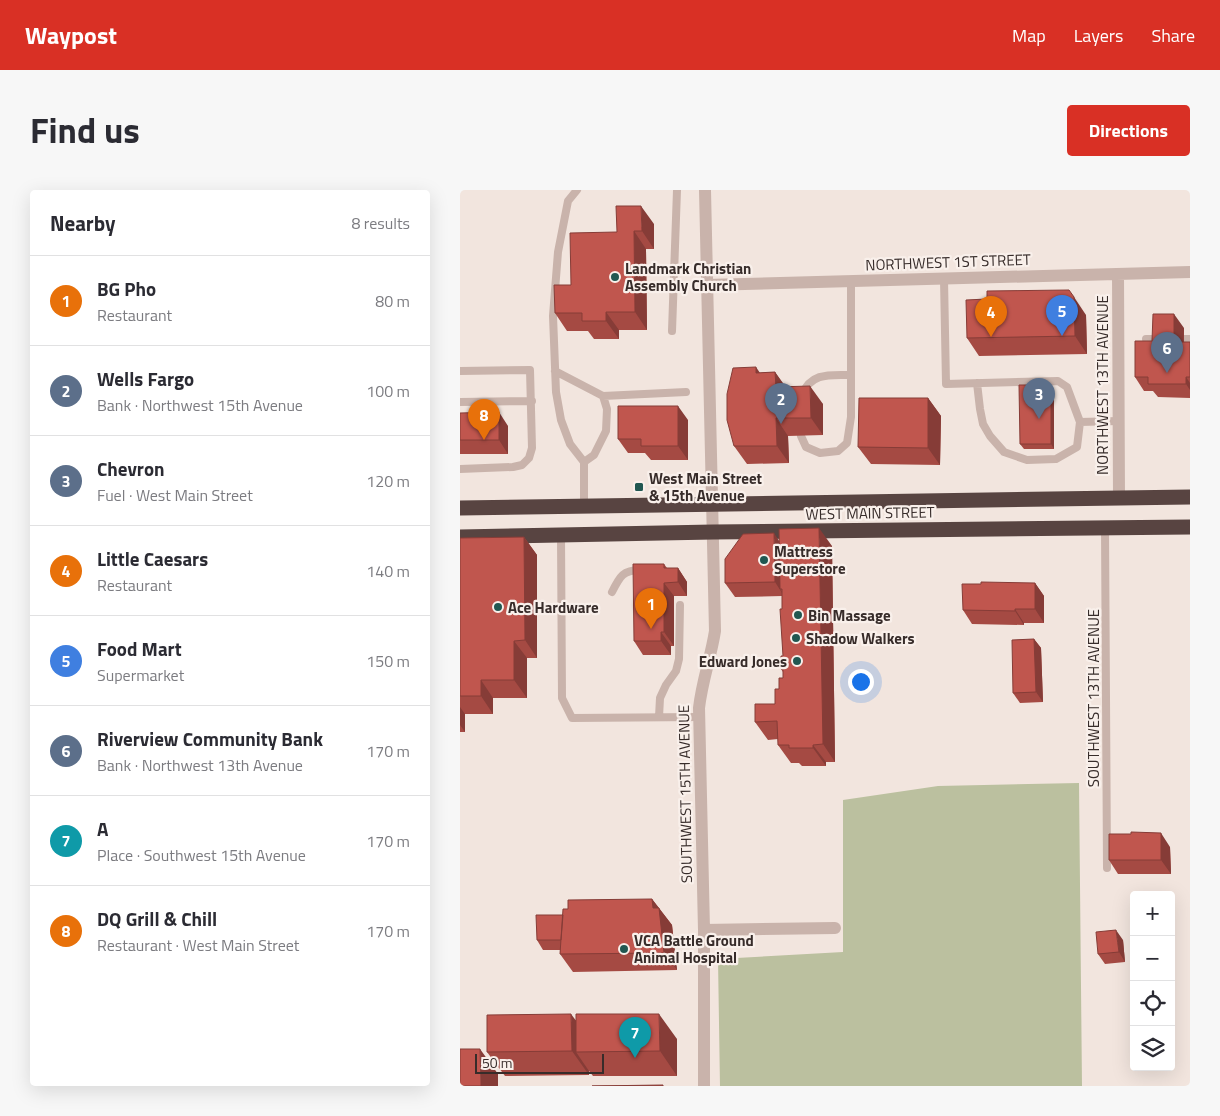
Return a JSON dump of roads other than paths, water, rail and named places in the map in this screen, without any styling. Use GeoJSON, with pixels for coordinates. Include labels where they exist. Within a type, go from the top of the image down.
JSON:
{"type":"FeatureCollection","features":[{"type":"Feature","properties":{"kind":"highway","name":"WEST MAIN STREET"},"geometry":{"type":"LineString","coordinates":[[460,508],[1190,496]]}},
{"type":"Feature","properties":{"kind":"highway","name":"WEST MAIN STREET"},"geometry":{"type":"LineString","coordinates":[[460,538],[713,532],[1190,527]]}},
{"type":"Feature","properties":{"kind":"street","name":"SOUTHWEST 15TH AVENUE"},"geometry":{"type":"LineString","coordinates":[[704,1086],[704,930],[699,717],[701,688],[710,658],[715,631],[705,190]]}},
{"type":"Feature","properties":{"kind":"street","name":"NORTHWEST 1ST STREET"},"geometry":{"type":"LineString","coordinates":[[706,285],[1190,272]]}},
{"type":"Feature","properties":{"kind":"street","name":"NORTHWEST 13TH AVENUE"},"geometry":{"type":"LineString","coordinates":[[1118,274],[1119,497]]}},
{"type":"Feature","properties":{"kind":"street"},"geometry":{"type":"LineString","coordinates":[[704,930],[835,928]]}},
{"type":"Feature","properties":{"kind":"lane"},"geometry":{"type":"LineString","coordinates":[[577,190],[568,201],[558,252],[553,316],[556,392],[570,444],[584,462],[584,506]]}},
{"type":"Feature","properties":{"kind":"lane"},"geometry":{"type":"LineString","coordinates":[[672,331],[677,190]]}},
{"type":"Feature","properties":{"kind":"lane"},"geometry":{"type":"LineString","coordinates":[[944,279],[946,384],[977,383],[1058,381],[1066,387],[1080,422],[1077,447],[1056,459],[1027,460],[1004,452],[990,436],[983,424],[977,383]]}},
{"type":"Feature","properties":{"kind":"lane"},"geometry":{"type":"LineString","coordinates":[[801,436],[806,447],[820,453],[838,451],[847,443],[852,417],[851,281]]}},
{"type":"Feature","properties":{"kind":"lane"},"geometry":{"type":"LineString","coordinates":[[1146,342],[1162,342]]}},
{"type":"Feature","properties":{"kind":"lane"},"geometry":{"type":"LineString","coordinates":[[460,371],[530,370],[532,401],[532,448],[528,458],[522,465],[460,469]]}},
{"type":"Feature","properties":{"kind":"lane"},"geometry":{"type":"LineString","coordinates":[[555,371],[603,396],[686,392]]}},
{"type":"Feature","properties":{"kind":"lane"},"geometry":{"type":"LineString","coordinates":[[800,404],[805,386],[815,378],[852,375]]}},
{"type":"Feature","properties":{"kind":"lane"},"geometry":{"type":"LineString","coordinates":[[584,462],[594,455],[606,431],[607,409],[603,396]]}},
{"type":"Feature","properties":{"kind":"lane"},"geometry":{"type":"LineString","coordinates":[[460,402],[532,401]]}},
{"type":"Feature","properties":{"kind":"lane"},"geometry":{"type":"LineString","coordinates":[[1080,422],[1119,421]]}},
{"type":"Feature","properties":{"kind":"lane","name":"SOUTHWEST 13TH AVENUE"},"geometry":{"type":"LineString","coordinates":[[1105,528],[1107,868]]}},
{"type":"Feature","properties":{"kind":"lane"},"geometry":{"type":"LineString","coordinates":[[562,536],[562,698],[572,718],[699,717]]}},
{"type":"Feature","properties":{"kind":"lane"},"geometry":{"type":"LineString","coordinates":[[612,592],[624,573],[631,570],[648,570]]}},
{"type":"Feature","properties":{"kind":"lane"},"geometry":{"type":"LineString","coordinates":[[659,717],[660,698],[676,671],[679,659],[680,604]]}},
{"type":"Feature","properties":{"kind":"place","name":"Landmark Christian Assembly Church"},"geometry":{"type":"Point","coordinates":[615,277]}},
{"type":"Feature","properties":{"kind":"place","name":"Food Mart"},"geometry":{"type":"Point","coordinates":[1062,336]}},
{"type":"Feature","properties":{"kind":"place","name":"Little Caesars"},"geometry":{"type":"Point","coordinates":[991,337]}},
{"type":"Feature","properties":{"kind":"place","name":"Riverview Community Bank"},"geometry":{"type":"Point","coordinates":[1167,373]}},
{"type":"Feature","properties":{"kind":"place","name":"Chevron"},"geometry":{"type":"Point","coordinates":[1039,419]}},
{"type":"Feature","properties":{"kind":"place","name":"Wells Fargo"},"geometry":{"type":"Point","coordinates":[781,424]}},
{"type":"Feature","properties":{"kind":"place","name":"DQ Grill & Chill"},"geometry":{"type":"Point","coordinates":[484,440]}},
{"type":"Feature","properties":{"kind":"place","name":"West Main Street & 15th Avenue"},"geometry":{"type":"Point","coordinates":[639,487]}},
{"type":"Feature","properties":{"kind":"place","name":"Mattress Superstore"},"geometry":{"type":"Point","coordinates":[764,560]}},
{"type":"Feature","properties":{"kind":"place","name":"Ace Hardware"},"geometry":{"type":"Point","coordinates":[498,607]}},
{"type":"Feature","properties":{"kind":"place","name":"Bin Massage"},"geometry":{"type":"Point","coordinates":[798,615]}},
{"type":"Feature","properties":{"kind":"place","name":"BG Pho"},"geometry":{"type":"Point","coordinates":[651,629]}},
{"type":"Feature","properties":{"kind":"place","name":"Shadow Walkers"},"geometry":{"type":"Point","coordinates":[796,638]}},
{"type":"Feature","properties":{"kind":"place","name":"Edward Jones"},"geometry":{"type":"Point","coordinates":[797,661]}},
{"type":"Feature","properties":{"kind":"place","name":"VCA Battle Ground Animal Hospital"},"geometry":{"type":"Point","coordinates":[624,949]}},
{"type":"Feature","properties":{"kind":"place","name":"A"},"geometry":{"type":"Point","coordinates":[635,1058]}}]}
